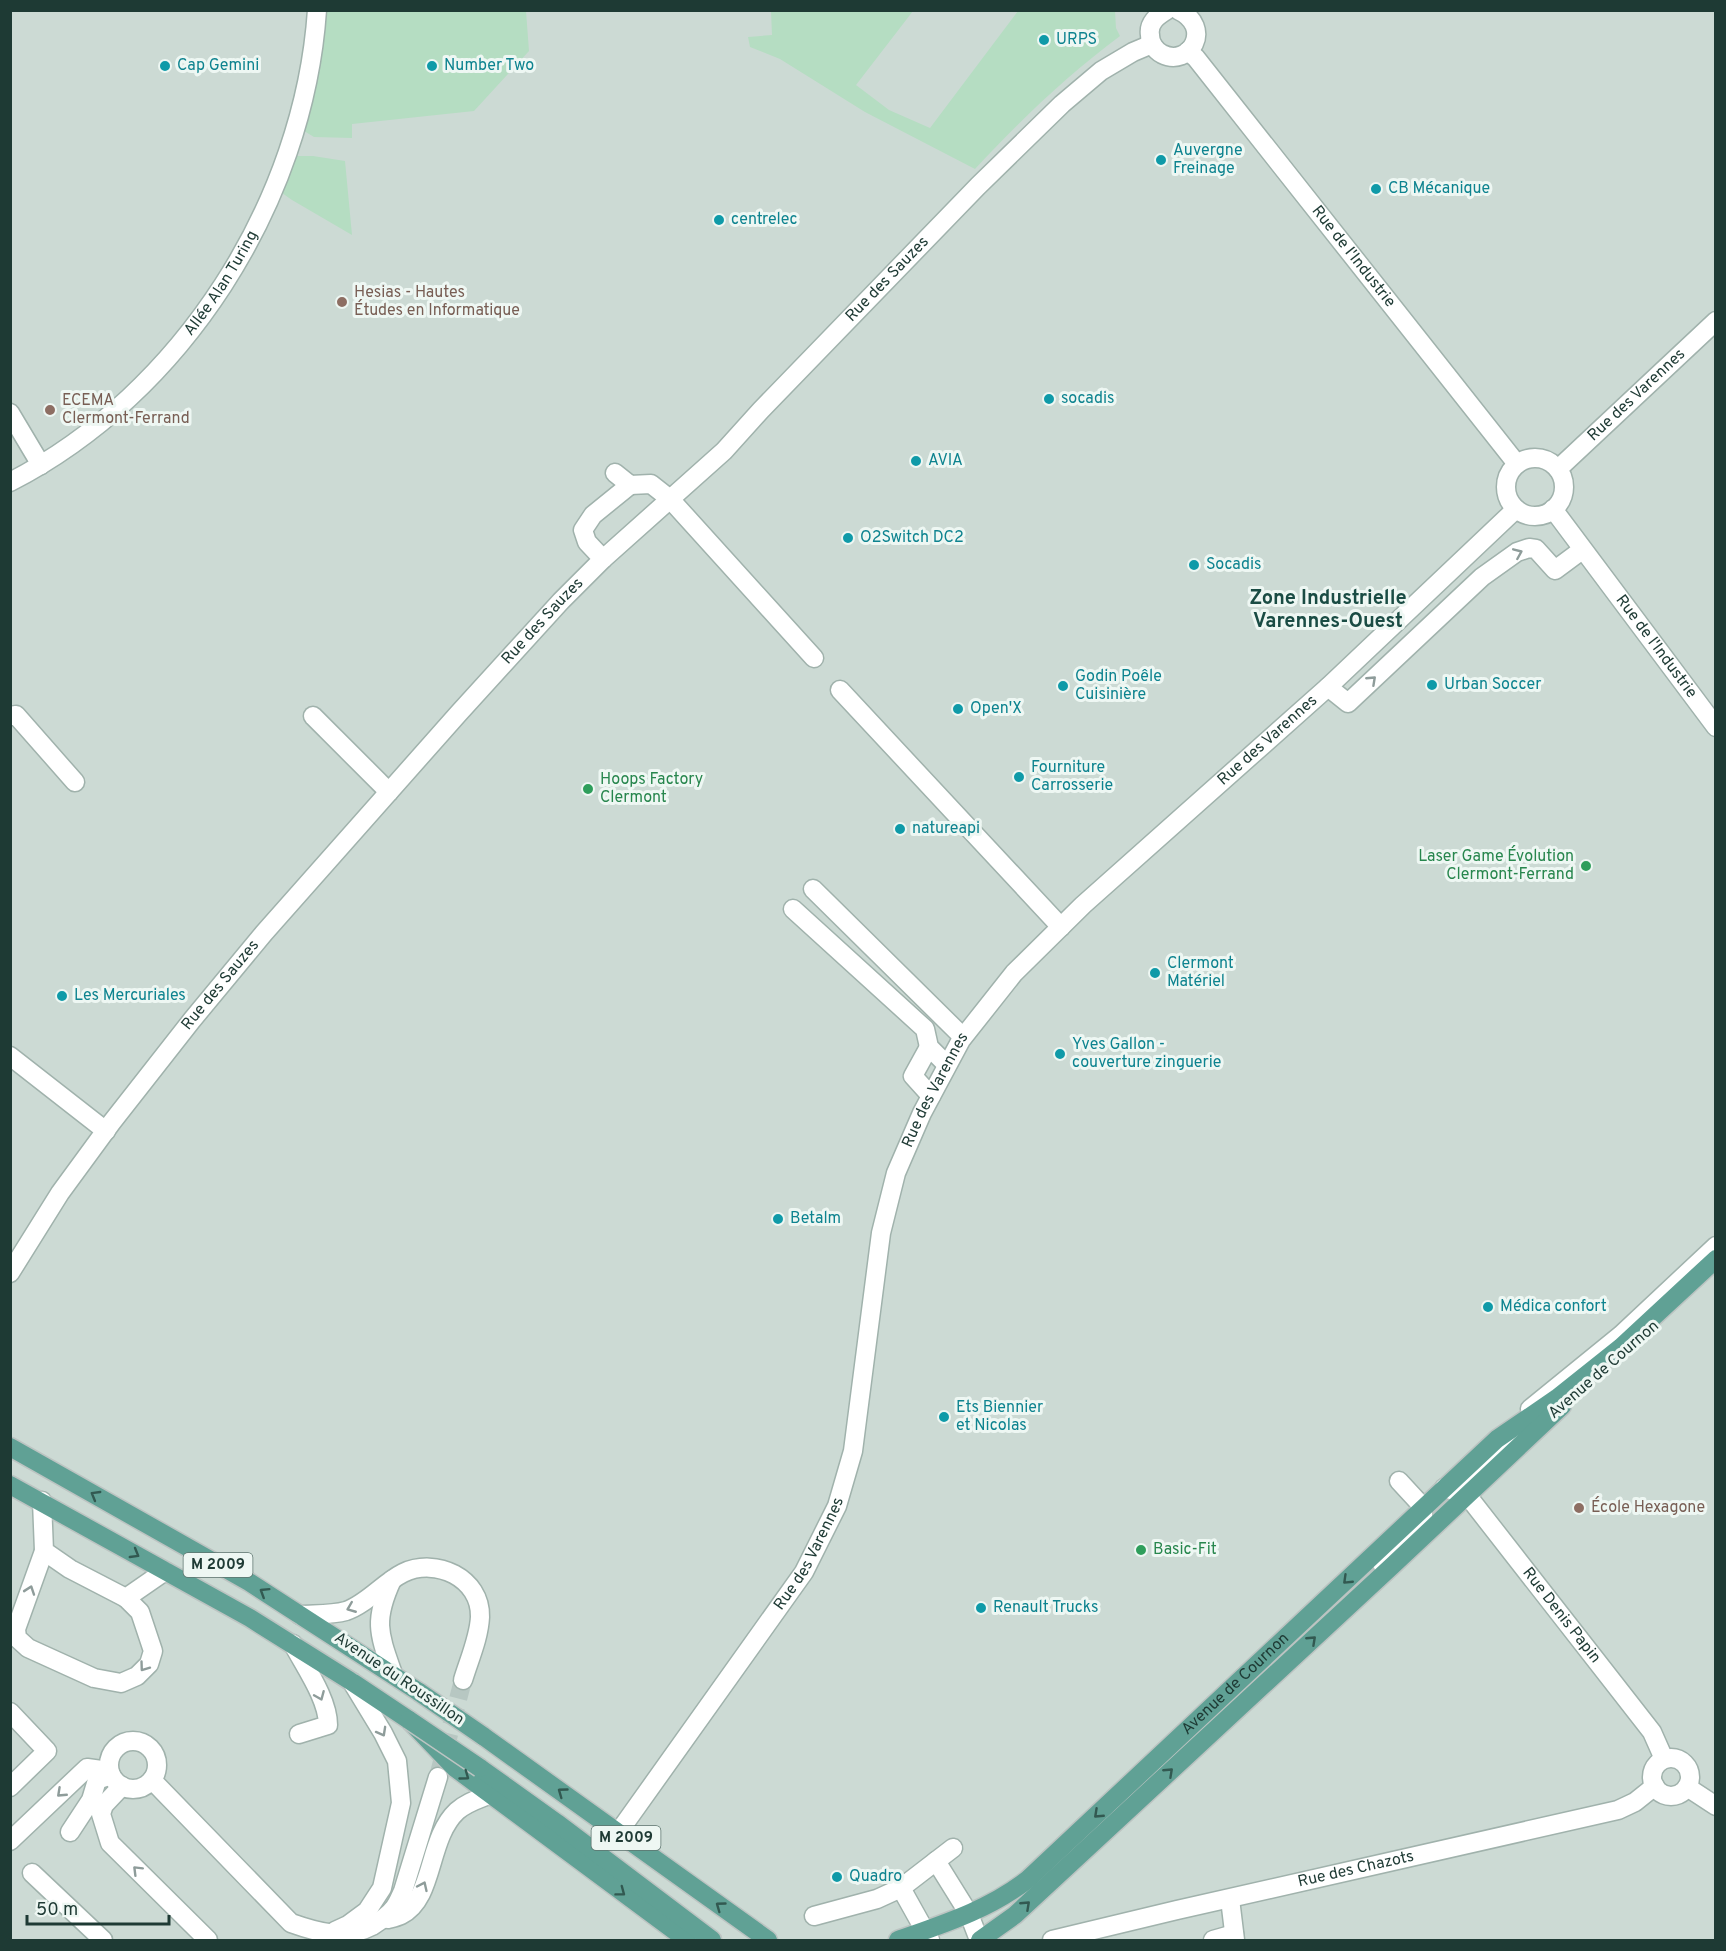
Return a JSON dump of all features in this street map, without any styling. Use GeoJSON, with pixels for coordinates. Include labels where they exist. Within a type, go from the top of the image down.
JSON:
{"type":"FeatureCollection","features":[{"type":"Feature","properties":{"kind":"main road","name":"Avenue de Cournon"},"geometry":{"type":"LineString","coordinates":[[898,1941],[927,1936],[996,1902],[1027,1880],[1497,1439],[1557,1398],[1621,1347],[1716,1259]]}},
{"type":"Feature","properties":{"kind":"main road","name":"Avenue de Cournon"},"geometry":{"type":"LineString","coordinates":[[980,1941],[1023,1907],[1377,1580],[1559,1408],[1639,1343],[1716,1271]]}},
{"type":"Feature","properties":{"kind":"main road","name":"Avenue du Roussillon"},"geometry":{"type":"LineString","coordinates":[[10,1447],[249,1582],[393,1674],[768,1941]]}},
{"type":"Feature","properties":{"kind":"main road","name":"Avenue du Roussillon"},"geometry":{"type":"LineString","coordinates":[[10,1485],[250,1618],[352,1682],[480,1768],[556,1823],[690,1937]]}},
{"type":"Feature","properties":{"kind":"main road"},"geometry":{"type":"LineString","coordinates":[[409,1720],[455,1768],[690,1937]]}},
{"type":"Feature","properties":{"kind":"street","name":"Allée Alan Turing"},"geometry":{"type":"LineString","coordinates":[[10,482],[80,440],[134,392],[176,350],[230,276],[268,206],[291,145],[314,46],[317,10]]}},
{"type":"Feature","properties":{"kind":"street"},"geometry":{"type":"LineString","coordinates":[[1160,12],[1151,24],[1149,34],[1152,44],[1168,57],[1179,56],[1188,51],[1194,43],[1197,33],[1194,23],[1185,12]]}},
{"type":"Feature","properties":{"kind":"street","name":"Rue des Sauzes"},"geometry":{"type":"LineString","coordinates":[[10,1273],[60,1193],[192,1020],[264,933],[561,601],[603,559],[724,451],[970,195],[1062,104],[1101,71],[1132,52],[1152,44]]}},
{"type":"Feature","properties":{"kind":"street","name":"Rue de l'Industrie"},"geometry":{"type":"LineString","coordinates":[[1188,51],[1196,58],[1517,464]]}},
{"type":"Feature","properties":{"kind":"street","name":"Rue des Varennes"},"geometry":{"type":"LineString","coordinates":[[1558,469],[1716,321]]}},
{"type":"Feature","properties":{"kind":"street"},"geometry":{"type":"LineString","coordinates":[[10,413],[41,465]]}},
{"type":"Feature","properties":{"kind":"street"},"geometry":{"type":"LineString","coordinates":[[1526,459],[1544,459],[1558,469],[1563,477],[1564,486],[1559,503],[1553,509],[1534,516],[1516,509],[1507,495],[1506,486],[1508,477],[1517,464],[1526,459]]}},
{"type":"Feature","properties":{"kind":"street"},"geometry":{"type":"LineString","coordinates":[[615,473],[630,485]]}},
{"type":"Feature","properties":{"kind":"street"},"geometry":{"type":"LineString","coordinates":[[603,559],[587,542],[583,530],[593,515],[630,485],[651,484],[670,499],[814,658]]}},
{"type":"Feature","properties":{"kind":"street","name":"Rue des Varennes"},"geometry":{"type":"LineString","coordinates":[[618,1833],[804,1572],[837,1506],[853,1451],[881,1233],[896,1173],[922,1113],[963,1037],[1014,973],[1083,905],[1328,687],[1516,509]]}},
{"type":"Feature","properties":{"kind":"street","name":"Rue de l'Industrie"},"geometry":{"type":"LineString","coordinates":[[1553,509],[1716,727]]}},
{"type":"Feature","properties":{"kind":"street"},"geometry":{"type":"LineString","coordinates":[[1477,546],[1482,577]]}},
{"type":"Feature","properties":{"kind":"street"},"geometry":{"type":"LineString","coordinates":[[1328,687],[1348,703],[1482,577],[1517,552],[1529,548],[1536,549],[1555,570],[1582,550]]}},
{"type":"Feature","properties":{"kind":"street"},"geometry":{"type":"LineString","coordinates":[[840,690],[1061,927]]}},
{"type":"Feature","properties":{"kind":"street"},"geometry":{"type":"LineString","coordinates":[[10,716],[16,715],[75,782]]}},
{"type":"Feature","properties":{"kind":"street"},"geometry":{"type":"LineString","coordinates":[[313,716],[389,792]]}},
{"type":"Feature","properties":{"kind":"street"},"geometry":{"type":"LineString","coordinates":[[813,889],[963,1037]]}},
{"type":"Feature","properties":{"kind":"street"},"geometry":{"type":"LineString","coordinates":[[793,909],[925,1029],[929,1047],[947,1065]]}},
{"type":"Feature","properties":{"kind":"street"},"geometry":{"type":"LineString","coordinates":[[929,1047],[913,1076],[931,1096]]}},
{"type":"Feature","properties":{"kind":"street"},"geometry":{"type":"LineString","coordinates":[[10,1056],[106,1131]]}},
{"type":"Feature","properties":{"kind":"street"},"geometry":{"type":"LineString","coordinates":[[1497,1439],[1549,1392],[1621,1335],[1716,1246]]}},
{"type":"Feature","properties":{"kind":"street","name":"Avenue de Cournon"},"geometry":{"type":"LineString","coordinates":[[1467,1495],[1468,1479],[1557,1398]]}},
{"type":"Feature","properties":{"kind":"street"},"geometry":{"type":"LineString","coordinates":[[1377,1580],[1380,1566],[1423,1523],[1423,1507],[1399,1481]]}},
{"type":"Feature","properties":{"kind":"street"},"geometry":{"type":"LineString","coordinates":[[1444,1488],[1467,1495]]}},
{"type":"Feature","properties":{"kind":"street","name":"Rue Denis Papin"},"geometry":{"type":"LineString","coordinates":[[1467,1495],[1652,1732],[1664,1760]]}},
{"type":"Feature","properties":{"kind":"street"},"geometry":{"type":"LineString","coordinates":[[42,1502],[44,1551],[16,1629],[17,1638],[28,1648],[94,1678],[122,1683],[138,1676],[149,1664],[153,1651],[140,1612],[126,1598],[70,1569],[44,1551]]}},
{"type":"Feature","properties":{"kind":"street"},"geometry":{"type":"LineString","coordinates":[[300,1615],[334,1613],[353,1608],[393,1579],[413,1569],[436,1567],[456,1575],[471,1590],[477,1602],[480,1615],[463,1680]]}},
{"type":"Feature","properties":{"kind":"street"},"geometry":{"type":"LineString","coordinates":[[126,1598],[165,1571]]}},
{"type":"Feature","properties":{"kind":"street"},"geometry":{"type":"LineString","coordinates":[[393,1579],[383,1599],[379,1620],[381,1636],[393,1674]]}},
{"type":"Feature","properties":{"kind":"street"},"geometry":{"type":"LineString","coordinates":[[293,1644],[328,1714],[328,1725],[299,1734]]}},
{"type":"Feature","properties":{"kind":"street"},"geometry":{"type":"LineString","coordinates":[[328,1934],[348,1925],[367,1911],[382,1888],[401,1803],[397,1761],[352,1682]]}},
{"type":"Feature","properties":{"kind":"street"},"geometry":{"type":"LineString","coordinates":[[10,1712],[47,1751],[10,1787]]}},
{"type":"Feature","properties":{"kind":"street"},"geometry":{"type":"LineString","coordinates":[[10,1840],[87,1768],[114,1777],[130,1789],[138,1788],[152,1780],[157,1766],[156,1758],[147,1745],[126,1741],[114,1750],[109,1764],[114,1777],[101,1814],[110,1843],[208,1941]]}},
{"type":"Feature","properties":{"kind":"street"},"geometry":{"type":"LineString","coordinates":[[1676,1758],[1686,1765],[1690,1776],[1683,1791],[1671,1795],[1664,1794],[1655,1786],[1653,1771],[1659,1762],[1664,1760],[1676,1758]]}},
{"type":"Feature","properties":{"kind":"street"},"geometry":{"type":"LineString","coordinates":[[70,1832],[91,1800],[98,1780],[114,1777]]}},
{"type":"Feature","properties":{"kind":"street"},"geometry":{"type":"LineString","coordinates":[[380,1921],[394,1909],[403,1891],[438,1777]]}},
{"type":"Feature","properties":{"kind":"street"},"geometry":{"type":"LineString","coordinates":[[152,1780],[291,1923],[328,1934],[344,1935],[402,1914],[414,1904],[425,1885],[435,1846],[442,1830],[449,1820],[467,1804],[490,1794]]}},
{"type":"Feature","properties":{"kind":"street","name":"Rue des Chazots"},"geometry":{"type":"LineString","coordinates":[[1052,1941],[1618,1810],[1635,1802],[1655,1786]]}},
{"type":"Feature","properties":{"kind":"street"},"geometry":{"type":"LineString","coordinates":[[1687,1786],[1716,1806]]}},
{"type":"Feature","properties":{"kind":"street"},"geometry":{"type":"LineString","coordinates":[[814,1916],[877,1899],[901,1888],[953,1848]]}},
{"type":"Feature","properties":{"kind":"street"},"geometry":{"type":"LineString","coordinates":[[936,1861],[969,1914],[980,1941]]}},
{"type":"Feature","properties":{"kind":"street"},"geometry":{"type":"LineString","coordinates":[[32,1873],[103,1941]]}},
{"type":"Feature","properties":{"kind":"street"},"geometry":{"type":"LineString","coordinates":[[901,1888],[927,1936]]}},
{"type":"Feature","properties":{"kind":"street"},"geometry":{"type":"LineString","coordinates":[[1213,1941],[1235,1937],[1230,1899]]}},
{"type":"Feature","properties":{"kind":"shaded area"},"geometry":{"type":"Polygon","coordinates":[[[11,11],[1715,11],[1715,1940],[11,1940],[11,11]],[[1617,1353],[1440,1508],[1230,1703],[1559,1408],[1583,1389],[1617,1353]]]}},
{"type":"Feature","properties":{"kind":"green space"},"geometry":{"type":"Polygon","coordinates":[[[326,11],[526,11],[529,51],[474,111],[352,124],[352,138],[314,137],[304,131],[314,88],[326,11]]]}},
{"type":"Feature","properties":{"kind":"green space"},"geometry":{"type":"Polygon","coordinates":[[[771,11],[913,11],[856,85],[889,110],[930,128],[1018,11],[1115,11],[1116,28],[1120,36],[1044,99],[975,169],[865,112],[780,59],[750,47],[748,37],[772,35],[771,11]]]}},
{"type":"Feature","properties":{"kind":"green space"},"geometry":{"type":"Polygon","coordinates":[[[297,156],[345,161],[352,235],[282,193],[297,156]]]}},
{"type":"Feature","properties":{"kind":"tunnel"},"geometry":{"type":"LineString","coordinates":[[438,1777],[463,1680]]}},
{"type":"Feature","properties":{"kind":"place","name":"URPS"},"geometry":{"type":"Point","coordinates":[1044,40]}},
{"type":"Feature","properties":{"kind":"place","name":"Cap Gemini"},"geometry":{"type":"Point","coordinates":[165,66]}},
{"type":"Feature","properties":{"kind":"place","name":"Number Two"},"geometry":{"type":"Point","coordinates":[432,66]}},
{"type":"Feature","properties":{"kind":"place","name":"Auvergne Freinage"},"geometry":{"type":"Point","coordinates":[1161,160]}},
{"type":"Feature","properties":{"kind":"place","name":"CB Mécanique"},"geometry":{"type":"Point","coordinates":[1376,189]}},
{"type":"Feature","properties":{"kind":"place","name":"centrelec"},"geometry":{"type":"Point","coordinates":[719,220]}},
{"type":"Feature","properties":{"kind":"place","name":"Hesias - Hautes Études en Informatique"},"geometry":{"type":"Point","coordinates":[342,302]}},
{"type":"Feature","properties":{"kind":"place","name":"socadis"},"geometry":{"type":"Point","coordinates":[1049,399]}},
{"type":"Feature","properties":{"kind":"place","name":"ECEMA Clermont-Ferrand"},"geometry":{"type":"Point","coordinates":[50,410]}},
{"type":"Feature","properties":{"kind":"place","name":"AVIA"},"geometry":{"type":"Point","coordinates":[916,461]}},
{"type":"Feature","properties":{"kind":"place","name":"O2Switch DC2"},"geometry":{"type":"Point","coordinates":[848,538]}},
{"type":"Feature","properties":{"kind":"place","name":"Socadis"},"geometry":{"type":"Point","coordinates":[1194,565]}},
{"type":"Feature","properties":{"kind":"place","name":"Urban Soccer"},"geometry":{"type":"Point","coordinates":[1432,685]}},
{"type":"Feature","properties":{"kind":"place","name":"Godin Poêle Cuisinière"},"geometry":{"type":"Point","coordinates":[1063,686]}},
{"type":"Feature","properties":{"kind":"place","name":"Open'X"},"geometry":{"type":"Point","coordinates":[958,709]}},
{"type":"Feature","properties":{"kind":"place","name":"Fourniture Carrosserie"},"geometry":{"type":"Point","coordinates":[1019,777]}},
{"type":"Feature","properties":{"kind":"place","name":"Hoops Factory Clermont"},"geometry":{"type":"Point","coordinates":[588,789]}},
{"type":"Feature","properties":{"kind":"place","name":"natureapi"},"geometry":{"type":"Point","coordinates":[900,829]}},
{"type":"Feature","properties":{"kind":"place","name":"Laser Game Évolution Clermont-Ferrand"},"geometry":{"type":"Point","coordinates":[1586,866]}},
{"type":"Feature","properties":{"kind":"place","name":"Clermont Matériel"},"geometry":{"type":"Point","coordinates":[1155,973]}},
{"type":"Feature","properties":{"kind":"place","name":"Les Mercuriales"},"geometry":{"type":"Point","coordinates":[62,996]}},
{"type":"Feature","properties":{"kind":"place","name":"Yves Gallon - couverture zinguerie"},"geometry":{"type":"Point","coordinates":[1060,1054]}},
{"type":"Feature","properties":{"kind":"place","name":"Betalm"},"geometry":{"type":"Point","coordinates":[778,1219]}},
{"type":"Feature","properties":{"kind":"place","name":"Médica confort"},"geometry":{"type":"Point","coordinates":[1488,1307]}},
{"type":"Feature","properties":{"kind":"place","name":"Ets Biennier et Nicolas"},"geometry":{"type":"Point","coordinates":[944,1417]}},
{"type":"Feature","properties":{"kind":"place","name":"École Hexagone"},"geometry":{"type":"Point","coordinates":[1579,1508]}},
{"type":"Feature","properties":{"kind":"place","name":"Basic-Fit"},"geometry":{"type":"Point","coordinates":[1141,1550]}},
{"type":"Feature","properties":{"kind":"place","name":"Renault Trucks"},"geometry":{"type":"Point","coordinates":[981,1608]}},
{"type":"Feature","properties":{"kind":"place","name":"Quadro"},"geometry":{"type":"Point","coordinates":[837,1877]}},
{"type":"Feature","properties":{"kind":"district","name":"Zone Industrielle Varennes-Ouest"},"geometry":{"type":"Point","coordinates":[1328,610]}}]}
